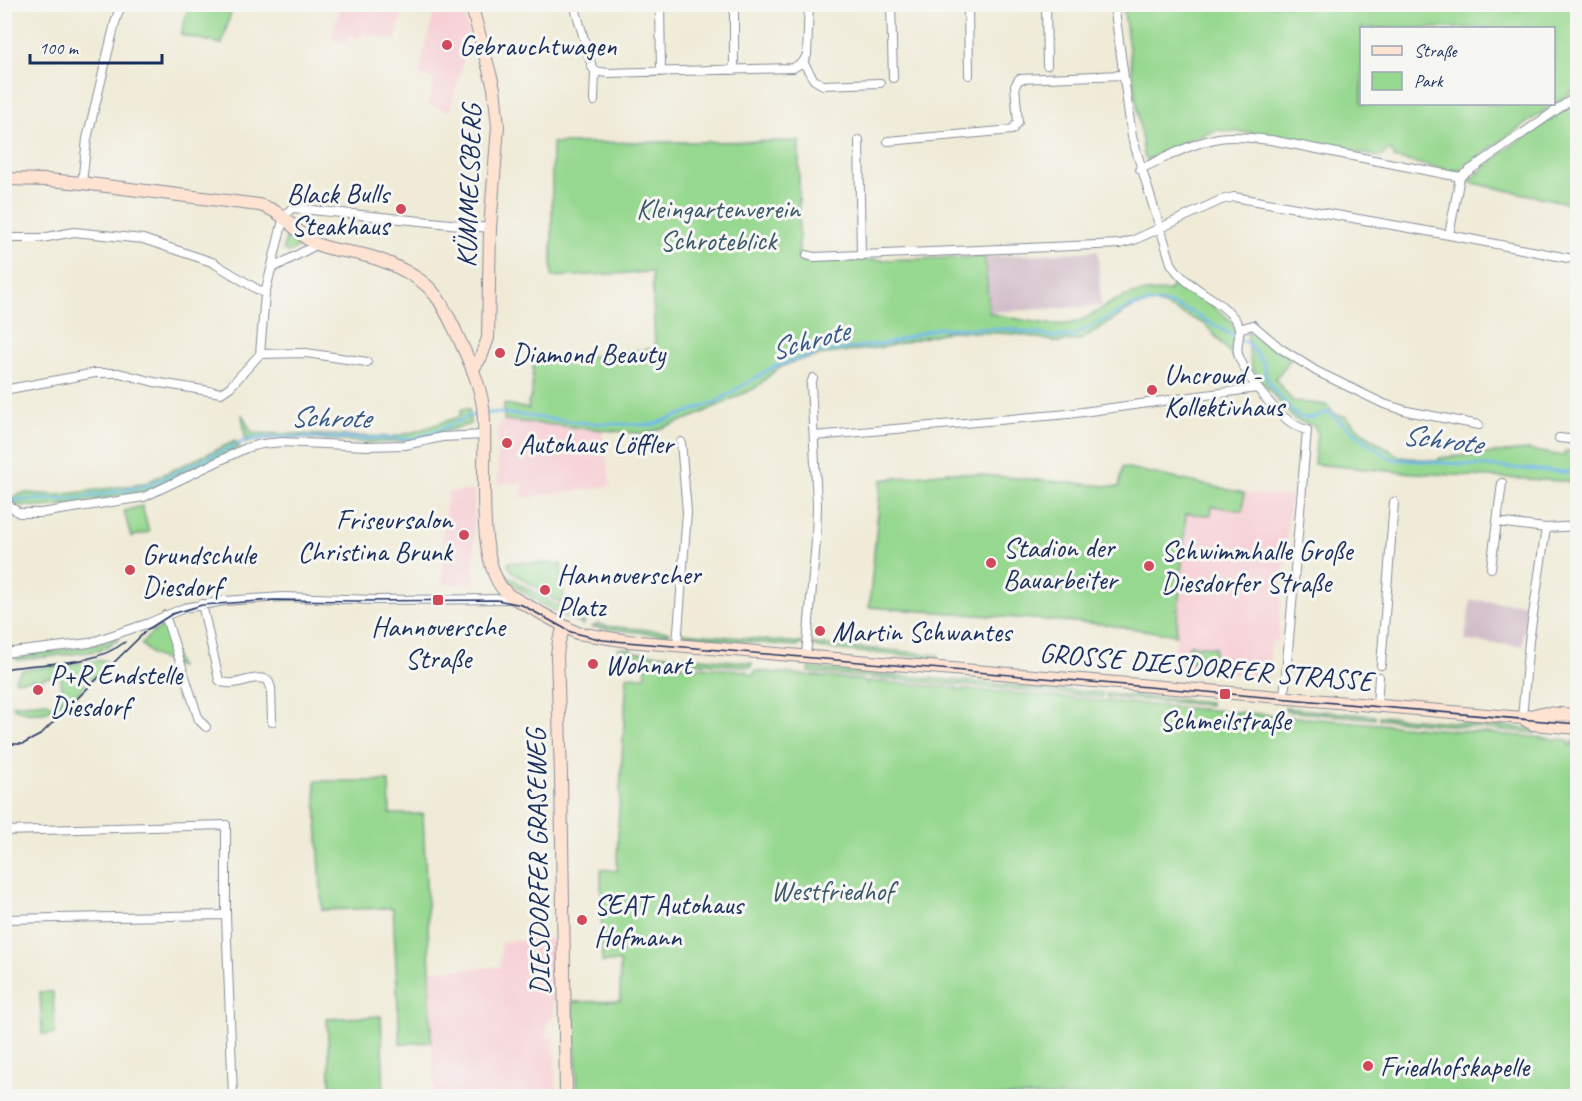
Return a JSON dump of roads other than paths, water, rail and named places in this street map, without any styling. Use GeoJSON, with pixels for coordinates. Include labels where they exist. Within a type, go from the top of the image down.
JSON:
{"type":"FeatureCollection","features":[{"type":"Feature","properties":{"kind":"main road","name":"KÜMMELSBERG"},"geometry":{"type":"LineString","coordinates":[[471,4],[490,74],[498,117],[490,228],[488,338],[482,357],[473,369]]}},
{"type":"Feature","properties":{"kind":"main road"},"geometry":{"type":"LineString","coordinates":[[4,179],[82,183],[259,205],[284,216],[316,245],[372,257],[424,283],[441,304],[478,383],[483,413],[488,555],[496,580],[507,594],[564,627]]}},
{"type":"Feature","properties":{"kind":"main road","name":"GROSSE DIESDORFER STRASSE"},"geometry":{"type":"LineString","coordinates":[[564,627],[593,637],[677,645],[1522,718],[1542,713],[1578,715]]}},
{"type":"Feature","properties":{"kind":"main road","name":"DIESDORFER GRASEWEG"},"geometry":{"type":"LineString","coordinates":[[564,627],[557,655],[566,1096]]}},
{"type":"Feature","properties":{"kind":"main road","name":"GROSSE DIESDORFER STRASSE"},"geometry":{"type":"LineString","coordinates":[[1522,718],[1533,724],[1578,728]]}},
{"type":"Feature","properties":{"kind":"street"},"geometry":{"type":"LineString","coordinates":[[82,183],[87,139],[121,4]]}},
{"type":"Feature","properties":{"kind":"street"},"geometry":{"type":"LineString","coordinates":[[574,4],[595,71],[594,101]]}},
{"type":"Feature","properties":{"kind":"street"},"geometry":{"type":"LineString","coordinates":[[660,4],[661,72]]}},
{"type":"Feature","properties":{"kind":"street"},"geometry":{"type":"LineString","coordinates":[[734,4],[734,70]]}},
{"type":"Feature","properties":{"kind":"street"},"geometry":{"type":"LineString","coordinates":[[595,71],[604,73],[789,69],[803,62],[806,57],[809,46],[808,4]]}},
{"type":"Feature","properties":{"kind":"street"},"geometry":{"type":"LineString","coordinates":[[891,4],[893,78]]}},
{"type":"Feature","properties":{"kind":"street"},"geometry":{"type":"LineString","coordinates":[[968,4],[969,75]]}},
{"type":"Feature","properties":{"kind":"street"},"geometry":{"type":"LineString","coordinates":[[1046,4],[1047,65]]}},
{"type":"Feature","properties":{"kind":"street"},"geometry":{"type":"LineString","coordinates":[[1114,4],[1132,137],[1140,170],[1170,260],[1176,271],[1223,306],[1235,318],[1240,332],[1238,353],[1257,388],[1293,425],[1307,430],[1284,697]]}},
{"type":"Feature","properties":{"kind":"street"},"geometry":{"type":"LineString","coordinates":[[803,62],[814,80],[823,85],[880,82]]}},
{"type":"Feature","properties":{"kind":"street"},"geometry":{"type":"LineString","coordinates":[[888,141],[1014,129],[1018,120],[1015,86],[1019,79],[1123,75]]}},
{"type":"Feature","properties":{"kind":"street"},"geometry":{"type":"LineString","coordinates":[[1449,235],[1461,177],[1578,95]]}},
{"type":"Feature","properties":{"kind":"street"},"geometry":{"type":"LineString","coordinates":[[1140,170],[1193,145],[1220,138],[1242,137],[1271,140],[1461,177]]}},
{"type":"Feature","properties":{"kind":"street"},"geometry":{"type":"LineString","coordinates":[[859,140],[861,256]]}},
{"type":"Feature","properties":{"kind":"street"},"geometry":{"type":"LineString","coordinates":[[807,255],[813,257],[861,256],[1116,244],[1129,242],[1221,200],[1234,197],[1578,260]]}},
{"type":"Feature","properties":{"kind":"street"},"geometry":{"type":"LineString","coordinates":[[4,390],[74,375],[119,373],[154,382],[221,393],[230,387],[261,354],[265,294],[284,216],[289,210],[297,208],[490,228]]}},
{"type":"Feature","properties":{"kind":"street"},"geometry":{"type":"LineString","coordinates":[[4,238],[42,238],[74,231],[143,239],[206,259],[265,294]]}},
{"type":"Feature","properties":{"kind":"street"},"geometry":{"type":"LineString","coordinates":[[271,269],[316,245]]}},
{"type":"Feature","properties":{"kind":"street"},"geometry":{"type":"LineString","coordinates":[[1240,332],[1253,325],[1280,348],[1316,371],[1384,404],[1407,411],[1479,425]]}},
{"type":"Feature","properties":{"kind":"street"},"geometry":{"type":"LineString","coordinates":[[261,354],[306,353],[367,362]]}},
{"type":"Feature","properties":{"kind":"street"},"geometry":{"type":"LineString","coordinates":[[806,656],[816,540],[811,384],[813,378]]}},
{"type":"Feature","properties":{"kind":"street"},"geometry":{"type":"LineString","coordinates":[[814,436],[1068,414],[1257,388]]}},
{"type":"Feature","properties":{"kind":"street"},"geometry":{"type":"LineString","coordinates":[[4,501],[13,510],[22,514],[41,513],[148,495],[246,448],[262,444],[288,442],[366,446],[405,445],[442,437],[484,435]]}},
{"type":"Feature","properties":{"kind":"street"},"geometry":{"type":"LineString","coordinates":[[1559,438],[1578,440]]}},
{"type":"Feature","properties":{"kind":"street"},"geometry":{"type":"LineString","coordinates":[[677,645],[687,512],[681,442]]}},
{"type":"Feature","properties":{"kind":"street"},"geometry":{"type":"LineString","coordinates":[[1491,568],[1502,483]]}},
{"type":"Feature","properties":{"kind":"street"},"geometry":{"type":"LineString","coordinates":[[1381,664],[1394,502]]}},
{"type":"Feature","properties":{"kind":"street"},"geometry":{"type":"LineString","coordinates":[[1497,522],[1546,528],[1578,526]]}},
{"type":"Feature","properties":{"kind":"street"},"geometry":{"type":"LineString","coordinates":[[1522,718],[1529,641],[1546,528]]}},
{"type":"Feature","properties":{"kind":"street"},"geometry":{"type":"LineString","coordinates":[[4,653],[88,643],[202,604],[274,598],[365,600],[515,598]]}},
{"type":"Feature","properties":{"kind":"street"},"geometry":{"type":"LineString","coordinates":[[202,604],[219,680],[228,684],[254,678],[268,680],[272,722]]}},
{"type":"Feature","properties":{"kind":"street"},"geometry":{"type":"LineString","coordinates":[[165,615],[199,720],[206,727]]}},
{"type":"Feature","properties":{"kind":"street"},"geometry":{"type":"LineString","coordinates":[[1377,705],[1379,677]]}},
{"type":"Feature","properties":{"kind":"street"},"geometry":{"type":"LineString","coordinates":[[4,831],[226,825],[226,915],[233,1096]]}},
{"type":"Feature","properties":{"kind":"street"},"geometry":{"type":"LineString","coordinates":[[4,919],[226,915]]}},
{"type":"Feature","properties":{"kind":"waterway","name":"Schrote"},"geometry":{"type":"LineString","coordinates":[[487,413],[585,423],[652,425],[716,402],[775,366],[821,352],[888,343],[938,328],[1008,329],[1056,337],[1072,336],[1132,306],[1157,302],[1189,311],[1250,345],[1264,364],[1266,377],[1272,387],[1298,417],[1311,418],[1328,412],[1393,459],[1578,473]]}},
{"type":"Feature","properties":{"kind":"waterway","name":"Schrote"},"geometry":{"type":"LineString","coordinates":[[9,503],[15,500],[75,499],[147,486],[246,440],[272,437],[411,439],[435,432],[470,416],[481,414]]}},
{"type":"Feature","properties":{"kind":"tram line"},"geometry":{"type":"LineString","coordinates":[[4,744],[23,744],[40,735],[147,630],[172,614],[202,605],[274,600],[497,600],[522,605],[571,632],[603,640],[1578,724]]}},
{"type":"Feature","properties":{"kind":"tram line"},"geometry":{"type":"LineString","coordinates":[[4,669],[83,660],[98,656],[125,642]]}},
{"type":"Feature","properties":{"kind":"place","name":"Gebrauchtwagen"},"geometry":{"type":"Point","coordinates":[447,45]}},
{"type":"Feature","properties":{"kind":"place","name":"Black Bulls Steakhaus"},"geometry":{"type":"Point","coordinates":[401,209]}},
{"type":"Feature","properties":{"kind":"place","name":"Diamond Beauty"},"geometry":{"type":"Point","coordinates":[500,353]}},
{"type":"Feature","properties":{"kind":"place","name":"Uncrowd - Kollektivhaus"},"geometry":{"type":"Point","coordinates":[1152,390]}},
{"type":"Feature","properties":{"kind":"place","name":"Autohaus Löffler"},"geometry":{"type":"Point","coordinates":[507,443]}},
{"type":"Feature","properties":{"kind":"place","name":"Friseursalon Christina Brunk"},"geometry":{"type":"Point","coordinates":[464,535]}},
{"type":"Feature","properties":{"kind":"place","name":"Stadion der Bauarbeiter"},"geometry":{"type":"Point","coordinates":[991,563]}},
{"type":"Feature","properties":{"kind":"place","name":"Schwimmhalle Große Diesdorfer Straße"},"geometry":{"type":"Point","coordinates":[1149,566]}},
{"type":"Feature","properties":{"kind":"place","name":"Grundschule Diesdorf"},"geometry":{"type":"Point","coordinates":[130,570]}},
{"type":"Feature","properties":{"kind":"place","name":"Hannoverscher Platz"},"geometry":{"type":"Point","coordinates":[545,590]}},
{"type":"Feature","properties":{"kind":"place","name":"Hannoversche Straße"},"geometry":{"type":"Point","coordinates":[438,600]}},
{"type":"Feature","properties":{"kind":"place","name":"Martin Schwantes"},"geometry":{"type":"Point","coordinates":[820,631]}},
{"type":"Feature","properties":{"kind":"place","name":"Wohnart"},"geometry":{"type":"Point","coordinates":[593,664]}},
{"type":"Feature","properties":{"kind":"place","name":"P+R Endstelle Diesdorf"},"geometry":{"type":"Point","coordinates":[38,690]}},
{"type":"Feature","properties":{"kind":"place","name":"Schmeilstraße"},"geometry":{"type":"Point","coordinates":[1225,694]}},
{"type":"Feature","properties":{"kind":"place","name":"SEAT Autohaus Hofmann"},"geometry":{"type":"Point","coordinates":[582,920]}},
{"type":"Feature","properties":{"kind":"place","name":"Friedhofskapelle"},"geometry":{"type":"Point","coordinates":[1368,1066]}},
{"type":"Feature","properties":{"kind":"park label","name":"Kleingartenverein Schroteblick"},"geometry":{"type":"Point","coordinates":[718,224]}},
{"type":"Feature","properties":{"kind":"park label","name":"Westfriedhof"},"geometry":{"type":"Point","coordinates":[832,890]}}]}
